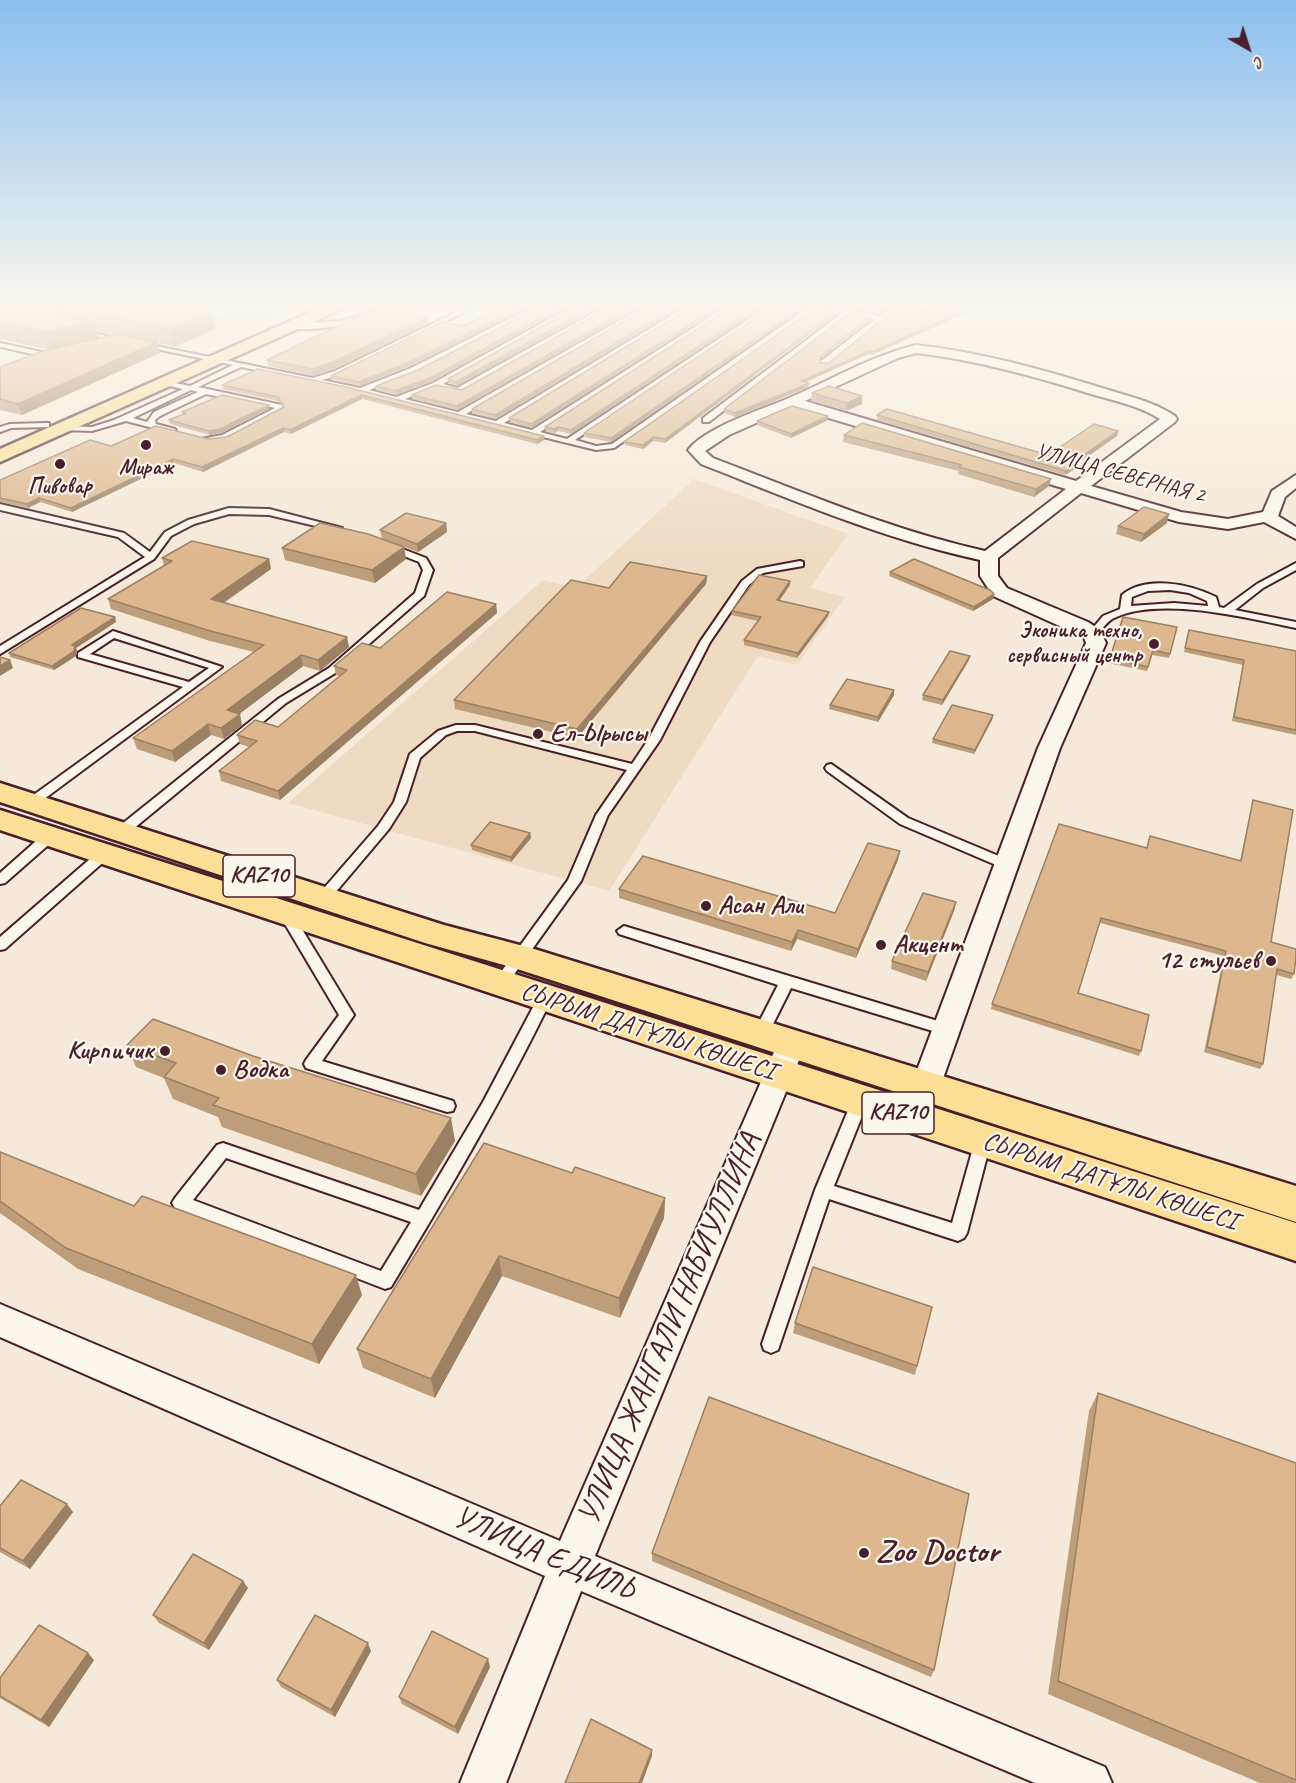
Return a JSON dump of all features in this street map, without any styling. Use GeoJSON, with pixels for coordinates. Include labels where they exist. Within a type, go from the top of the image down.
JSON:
{"type":"FeatureCollection","features":[{"type":"Feature","properties":{"kind":"highway"},"geometry":{"type":"LineString","coordinates":[[54,427],[81,409],[127,390]]}},
{"type":"Feature","properties":{"kind":"highway"},"geometry":{"type":"LineString","coordinates":[[3,451],[143,390]]}},
{"type":"Feature","properties":{"kind":"highway","name":"СЫРЫМ ДАТҰЛЫ КӨШЕСІ"},"geometry":{"type":"LineString","coordinates":[[0,792],[32,802],[113,843],[286,914],[509,970],[777,1050],[919,1102],[1296,1204]]}},
{"type":"Feature","properties":{"kind":"highway","name":"СЫРЫМ ДАТҰЛЫ КӨШЕСІ"},"geometry":{"type":"LineString","coordinates":[[0,820],[49,837],[113,843],[324,897],[437,935],[509,970],[545,998],[777,1050],[860,1101],[919,1102],[983,1141],[1296,1242]]}},
{"type":"Feature","properties":{"kind":"street"},"geometry":{"type":"LineString","coordinates":[[817,390],[768,410],[724,432],[696,450],[707,461],[903,534],[955,550],[989,556]]}},
{"type":"Feature","properties":{"kind":"street"},"geometry":{"type":"LineString","coordinates":[[919,1102],[1008,865],[1049,748],[1096,643],[1093,634],[1081,626],[1000,592],[989,576],[989,556],[1019,530],[1140,444],[1170,419],[1160,412],[1094,390]]}},
{"type":"Feature","properties":{"kind":"street","name":"УЛИЦА СЕВЕРНАЯ 2"},"geometry":{"type":"LineString","coordinates":[[792,402],[1179,516],[1228,524],[1267,516]]}},
{"type":"Feature","properties":{"kind":"street"},"geometry":{"type":"LineString","coordinates":[[1296,480],[1278,495],[1270,515],[1267,516],[1296,534]]}},
{"type":"Feature","properties":{"kind":"street","name":"УЛИЦА ЖАНГАЛИ НАБИУЛЛИНА"},"geometry":{"type":"LineString","coordinates":[[483,1783],[777,1050]]}},
{"type":"Feature","properties":{"kind":"street","name":"УЛИЦА ЕДИЛЬ"},"geometry":{"type":"LineString","coordinates":[[0,1320],[570,1566],[1089,1783]]}},
{"type":"Feature","properties":{"kind":"lane"},"geometry":{"type":"LineString","coordinates":[[0,430],[10,426],[92,429],[126,418],[184,390]]}},
{"type":"Feature","properties":{"kind":"lane"},"geometry":{"type":"LineString","coordinates":[[194,436],[210,440],[224,437],[279,410],[275,405],[202,390]]}},
{"type":"Feature","properties":{"kind":"lane"},"geometry":{"type":"LineString","coordinates":[[363,390],[596,448],[614,446],[693,390]]}},
{"type":"Feature","properties":{"kind":"lane"},"geometry":{"type":"LineString","coordinates":[[397,399],[421,390]]}},
{"type":"Feature","properties":{"kind":"lane"},"geometry":{"type":"LineString","coordinates":[[460,414],[502,390]]}},
{"type":"Feature","properties":{"kind":"lane"},"geometry":{"type":"LineString","coordinates":[[497,424],[553,390]]}},
{"type":"Feature","properties":{"kind":"lane"},"geometry":{"type":"LineString","coordinates":[[533,433],[600,390]]}},
{"type":"Feature","properties":{"kind":"lane"},"geometry":{"type":"LineString","coordinates":[[569,441],[646,390]]}},
{"type":"Feature","properties":{"kind":"lane"},"geometry":{"type":"LineString","coordinates":[[706,420],[745,390]]}},
{"type":"Feature","properties":{"kind":"lane"},"geometry":{"type":"LineString","coordinates":[[152,425],[151,420],[156,414],[206,391]]}},
{"type":"Feature","properties":{"kind":"lane"},"geometry":{"type":"LineString","coordinates":[[126,418],[183,434]]}},
{"type":"Feature","properties":{"kind":"lane"},"geometry":{"type":"LineString","coordinates":[[0,507],[121,535],[151,557]]}},
{"type":"Feature","properties":{"kind":"lane"},"geometry":{"type":"LineString","coordinates":[[0,651],[151,557],[168,534],[191,522],[229,511],[269,512],[344,531]]}},
{"type":"Feature","properties":{"kind":"lane"},"geometry":{"type":"LineString","coordinates":[[0,945],[113,843],[282,701],[333,670],[420,594],[428,570],[423,560],[378,543]]}},
{"type":"Feature","properties":{"kind":"lane"},"geometry":{"type":"LineString","coordinates":[[509,970],[574,881],[602,815],[654,740],[705,642],[745,583],[760,571],[800,564]]}},
{"type":"Feature","properties":{"kind":"lane"},"geometry":{"type":"LineString","coordinates":[[1228,610],[1260,586],[1296,566]]}},
{"type":"Feature","properties":{"kind":"lane"},"geometry":{"type":"LineString","coordinates":[[1125,610],[1127,595],[1141,588],[1173,587],[1202,593],[1212,599],[1214,608]]}},
{"type":"Feature","properties":{"kind":"lane"},"geometry":{"type":"LineString","coordinates":[[1093,634],[1108,618],[1125,610],[1150,607],[1214,608],[1296,625]]}},
{"type":"Feature","properties":{"kind":"lane"},"geometry":{"type":"LineString","coordinates":[[32,802],[191,686],[217,667],[113,634],[82,655],[191,686]]}},
{"type":"Feature","properties":{"kind":"lane"},"geometry":{"type":"LineString","coordinates":[[324,897],[383,829],[400,802],[414,757],[442,733],[456,728],[476,728],[635,768]]}},
{"type":"Feature","properties":{"kind":"lane"},"geometry":{"type":"LineString","coordinates":[[831,768],[904,821],[1008,865]]}},
{"type":"Feature","properties":{"kind":"lane"},"geometry":{"type":"LineString","coordinates":[[0,880],[49,837]]}},
{"type":"Feature","properties":{"kind":"lane"},"geometry":{"type":"LineString","coordinates":[[286,914],[347,1015],[312,1064],[447,1106]]}},
{"type":"Feature","properties":{"kind":"lane"},"geometry":{"type":"LineString","coordinates":[[624,931],[946,1029]]}},
{"type":"Feature","properties":{"kind":"lane"},"geometry":{"type":"LineString","coordinates":[[777,1050],[787,982]]}},
{"type":"Feature","properties":{"kind":"lane"},"geometry":{"type":"LineString","coordinates":[[423,1219],[223,1150],[181,1203],[385,1281],[423,1219],[508,1073],[545,998]]}},
{"type":"Feature","properties":{"kind":"lane"},"geometry":{"type":"LineString","coordinates":[[771,1344],[824,1190],[860,1101]]}},
{"type":"Feature","properties":{"kind":"lane"},"geometry":{"type":"LineString","coordinates":[[824,1190],[958,1233],[983,1141]]}},
{"type":"Feature","properties":{"kind":"shaded area","name":"Ел-Ырысы"},"geometry":{"type":"Polygon","coordinates":[[[694,479],[848,534],[810,588],[845,597],[797,665],[758,656],[609,891],[288,803],[543,580],[576,588],[694,479]]]}},
{"type":"Feature","properties":{"kind":"building"},"geometry":{"type":"Polygon","coordinates":[[[0,390],[49,390],[18,404],[0,399],[0,390]]]}},
{"type":"Feature","properties":{"kind":"building"},"geometry":{"type":"Polygon","coordinates":[[[246,390],[359,390],[544,436],[537,440],[361,395],[290,430],[283,428],[202,467],[173,459],[71,508],[39,498],[27,504],[0,498],[0,480],[90,440],[111,446],[156,426],[208,439],[227,437],[284,407],[278,397],[246,390]]]}},
{"type":"Feature","properties":{"kind":"building"},"geometry":{"type":"Polygon","coordinates":[[[424,390],[485,390],[457,406],[412,395],[424,390]]]}},
{"type":"Feature","properties":{"kind":"building"},"geometry":{"type":"Polygon","coordinates":[[[505,390],[537,390],[495,415],[472,409],[505,390]]]}},
{"type":"Feature","properties":{"kind":"building"},"geometry":{"type":"Polygon","coordinates":[[[555,390],[585,390],[531,424],[509,418],[555,390]]]}},
{"type":"Feature","properties":{"kind":"building"},"geometry":{"type":"Polygon","coordinates":[[[602,390],[631,390],[571,430],[545,427],[602,390]]]}},
{"type":"Feature","properties":{"kind":"building"},"geometry":{"type":"Polygon","coordinates":[[[648,390],[680,390],[611,438],[584,433],[648,390]]]}},
{"type":"Feature","properties":{"kind":"building"},"geometry":{"type":"Polygon","coordinates":[[[698,390],[731,390],[665,439],[653,437],[643,445],[624,442],[698,390]]]}},
{"type":"Feature","properties":{"kind":"building"},"geometry":{"type":"Polygon","coordinates":[[[749,390],[792,390],[735,413],[724,409],[749,390]]]}},
{"type":"Feature","properties":{"kind":"building"},"geometry":{"type":"Polygon","coordinates":[[[819,390],[843,390],[862,396],[847,403],[812,393],[819,390]]]}},
{"type":"Feature","properties":{"kind":"building"},"geometry":{"type":"Polygon","coordinates":[[[222,395],[269,405],[220,429],[209,431],[169,420],[186,413],[182,412],[222,395]]]}},
{"type":"Feature","properties":{"kind":"building"},"geometry":{"type":"Polygon","coordinates":[[[792,406],[828,416],[791,434],[757,421],[792,406]]]}},
{"type":"Feature","properties":{"kind":"building"},"geometry":{"type":"Polygon","coordinates":[[[887,409],[1048,455],[1094,424],[1118,431],[1071,464],[1074,465],[1066,471],[877,415],[887,409]]]}},
{"type":"Feature","properties":{"kind":"building"},"geometry":{"type":"Polygon","coordinates":[[[862,423],[1051,479],[1036,489],[959,467],[962,465],[844,435],[862,423]]]}},
{"type":"Feature","properties":{"kind":"building"},"geometry":{"type":"Polygon","coordinates":[[[1144,507],[1169,514],[1144,534],[1118,526],[1144,507]]]}},
{"type":"Feature","properties":{"kind":"building"},"geometry":{"type":"Polygon","coordinates":[[[406,513],[446,523],[417,544],[380,530],[406,513]]]}},
{"type":"Feature","properties":{"kind":"building"},"geometry":{"type":"Polygon","coordinates":[[[320,523],[368,534],[404,547],[372,570],[282,548],[320,523]]]}},
{"type":"Feature","properties":{"kind":"building"},"geometry":{"type":"Polygon","coordinates":[[[192,541],[269,559],[211,599],[347,637],[318,660],[301,655],[227,710],[240,714],[221,728],[208,724],[172,751],[133,738],[264,645],[108,599],[172,561],[162,558],[192,541]]]}},
{"type":"Feature","properties":{"kind":"building"},"geometry":{"type":"Polygon","coordinates":[[[914,559],[990,590],[994,594],[974,607],[890,572],[914,559]]]}},
{"type":"Feature","properties":{"kind":"building"},"geometry":{"type":"Polygon","coordinates":[[[630,562],[707,576],[577,729],[454,700],[571,580],[609,588],[630,562]]]}},
{"type":"Feature","properties":{"kind":"building"},"geometry":{"type":"Polygon","coordinates":[[[759,575],[790,581],[777,600],[829,612],[798,653],[744,640],[761,617],[732,611],[759,575]]]}},
{"type":"Feature","properties":{"kind":"building"},"geometry":{"type":"Polygon","coordinates":[[[447,592],[496,604],[278,791],[219,771],[257,741],[237,735],[255,720],[278,727],[347,670],[334,666],[362,643],[380,648],[447,592]]]}},
{"type":"Feature","properties":{"kind":"building"},"geometry":{"type":"Polygon","coordinates":[[[81,608],[115,617],[72,645],[75,646],[74,651],[52,666],[9,653],[81,608]]]}},
{"type":"Feature","properties":{"kind":"building"},"geometry":{"type":"Polygon","coordinates":[[[1123,617],[1177,627],[1170,654],[1153,650],[1148,667],[1110,658],[1123,617]]]}},
{"type":"Feature","properties":{"kind":"building"},"geometry":{"type":"Polygon","coordinates":[[[1189,630],[1296,651],[1296,730],[1234,717],[1244,660],[1185,648],[1189,630]]]}},
{"type":"Feature","properties":{"kind":"building"},"geometry":{"type":"Polygon","coordinates":[[[950,651],[970,656],[943,700],[923,695],[950,651]]]}},
{"type":"Feature","properties":{"kind":"building"},"geometry":{"type":"Polygon","coordinates":[[[0,657],[10,660],[0,666],[0,657]]]}},
{"type":"Feature","properties":{"kind":"building"},"geometry":{"type":"Polygon","coordinates":[[[847,679],[894,690],[878,717],[830,705],[847,679]]]}},
{"type":"Feature","properties":{"kind":"building"},"geometry":{"type":"Polygon","coordinates":[[[952,705],[993,715],[975,750],[933,739],[952,705]]]}},
{"type":"Feature","properties":{"kind":"building"},"geometry":{"type":"Polygon","coordinates":[[[1253,800],[1293,810],[1271,942],[1296,949],[1294,974],[1277,969],[1263,1064],[1207,1047],[1226,951],[1101,918],[1078,993],[1149,1015],[1141,1051],[992,1004],[1059,824],[1147,848],[1150,836],[1241,861],[1253,800]]]}},
{"type":"Feature","properties":{"kind":"building"},"geometry":{"type":"Polygon","coordinates":[[[490,822],[530,833],[511,857],[471,845],[490,822]]]}},
{"type":"Feature","properties":{"kind":"building"},"geometry":{"type":"Polygon","coordinates":[[[868,843],[900,851],[858,949],[798,930],[792,942],[619,889],[643,856],[835,913],[868,843]]]}},
{"type":"Feature","properties":{"kind":"building"},"geometry":{"type":"Polygon","coordinates":[[[923,893],[956,902],[928,972],[892,961],[923,893]]]}},
{"type":"Feature","properties":{"kind":"building"},"geometry":{"type":"Polygon","coordinates":[[[153,1019],[253,1056],[451,1118],[416,1174],[213,1105],[219,1098],[164,1077],[176,1063],[127,1045],[153,1019]]]}},
{"type":"Feature","properties":{"kind":"building"},"geometry":{"type":"Polygon","coordinates":[[[484,1143],[572,1173],[575,1167],[665,1198],[619,1298],[499,1256],[431,1379],[357,1349],[484,1143]]]}},
{"type":"Feature","properties":{"kind":"building"},"geometry":{"type":"Polygon","coordinates":[[[0,1152],[134,1206],[142,1196],[356,1275],[312,1344],[66,1248],[0,1201],[0,1152]]]}},
{"type":"Feature","properties":{"kind":"building"},"geometry":{"type":"Polygon","coordinates":[[[813,1267],[932,1307],[917,1366],[795,1323],[813,1267]]]}},
{"type":"Feature","properties":{"kind":"building"},"geometry":{"type":"Polygon","coordinates":[[[1098,1393],[1296,1463],[1296,1780],[1058,1681],[1098,1393]]]}},
{"type":"Feature","properties":{"kind":"building"},"geometry":{"type":"Polygon","coordinates":[[[709,1397],[969,1494],[934,1670],[652,1553],[709,1397]]]}},
{"type":"Feature","properties":{"kind":"building"},"geometry":{"type":"Polygon","coordinates":[[[21,1480],[67,1504],[23,1561],[0,1548],[0,1506],[21,1480]]]}},
{"type":"Feature","properties":{"kind":"building"},"geometry":{"type":"Polygon","coordinates":[[[193,1554],[243,1581],[204,1643],[153,1615],[193,1554]]]}},
{"type":"Feature","properties":{"kind":"building"},"geometry":{"type":"Polygon","coordinates":[[[315,1615],[368,1643],[331,1710],[277,1680],[315,1615]]]}},
{"type":"Feature","properties":{"kind":"building"},"geometry":{"type":"Polygon","coordinates":[[[39,1625],[88,1653],[41,1720],[0,1696],[0,1678],[39,1625]]]}},
{"type":"Feature","properties":{"kind":"building"},"geometry":{"type":"Polygon","coordinates":[[[432,1631],[488,1659],[455,1727],[399,1697],[432,1631]]]}},
{"type":"Feature","properties":{"kind":"building"},"geometry":{"type":"Polygon","coordinates":[[[591,1719],[652,1750],[639,1783],[565,1783],[591,1719]]]}},
{"type":"Feature","properties":{"kind":"place","name":"Мираж"},"geometry":{"type":"Point","coordinates":[146,445]}},
{"type":"Feature","properties":{"kind":"place","name":"Пивовар"},"geometry":{"type":"Point","coordinates":[60,464]}},
{"type":"Feature","properties":{"kind":"place","name":"Эконика техно, сервисный центр"},"geometry":{"type":"Point","coordinates":[1154,644]}},
{"type":"Feature","properties":{"kind":"place","name":"Ел-Ырысы"},"geometry":{"type":"Point","coordinates":[538,734]}},
{"type":"Feature","properties":{"kind":"place","name":"Асан Али"},"geometry":{"type":"Point","coordinates":[706,906]}},
{"type":"Feature","properties":{"kind":"place","name":"Акцент"},"geometry":{"type":"Point","coordinates":[881,945]}},
{"type":"Feature","properties":{"kind":"place","name":"12 стульев"},"geometry":{"type":"Point","coordinates":[1271,961]}},
{"type":"Feature","properties":{"kind":"place","name":"Кирпичик"},"geometry":{"type":"Point","coordinates":[165,1051]}},
{"type":"Feature","properties":{"kind":"place","name":"Водка"},"geometry":{"type":"Point","coordinates":[221,1070]}},
{"type":"Feature","properties":{"kind":"place","name":"Zoo Doctor"},"geometry":{"type":"Point","coordinates":[864,1553]}}]}
